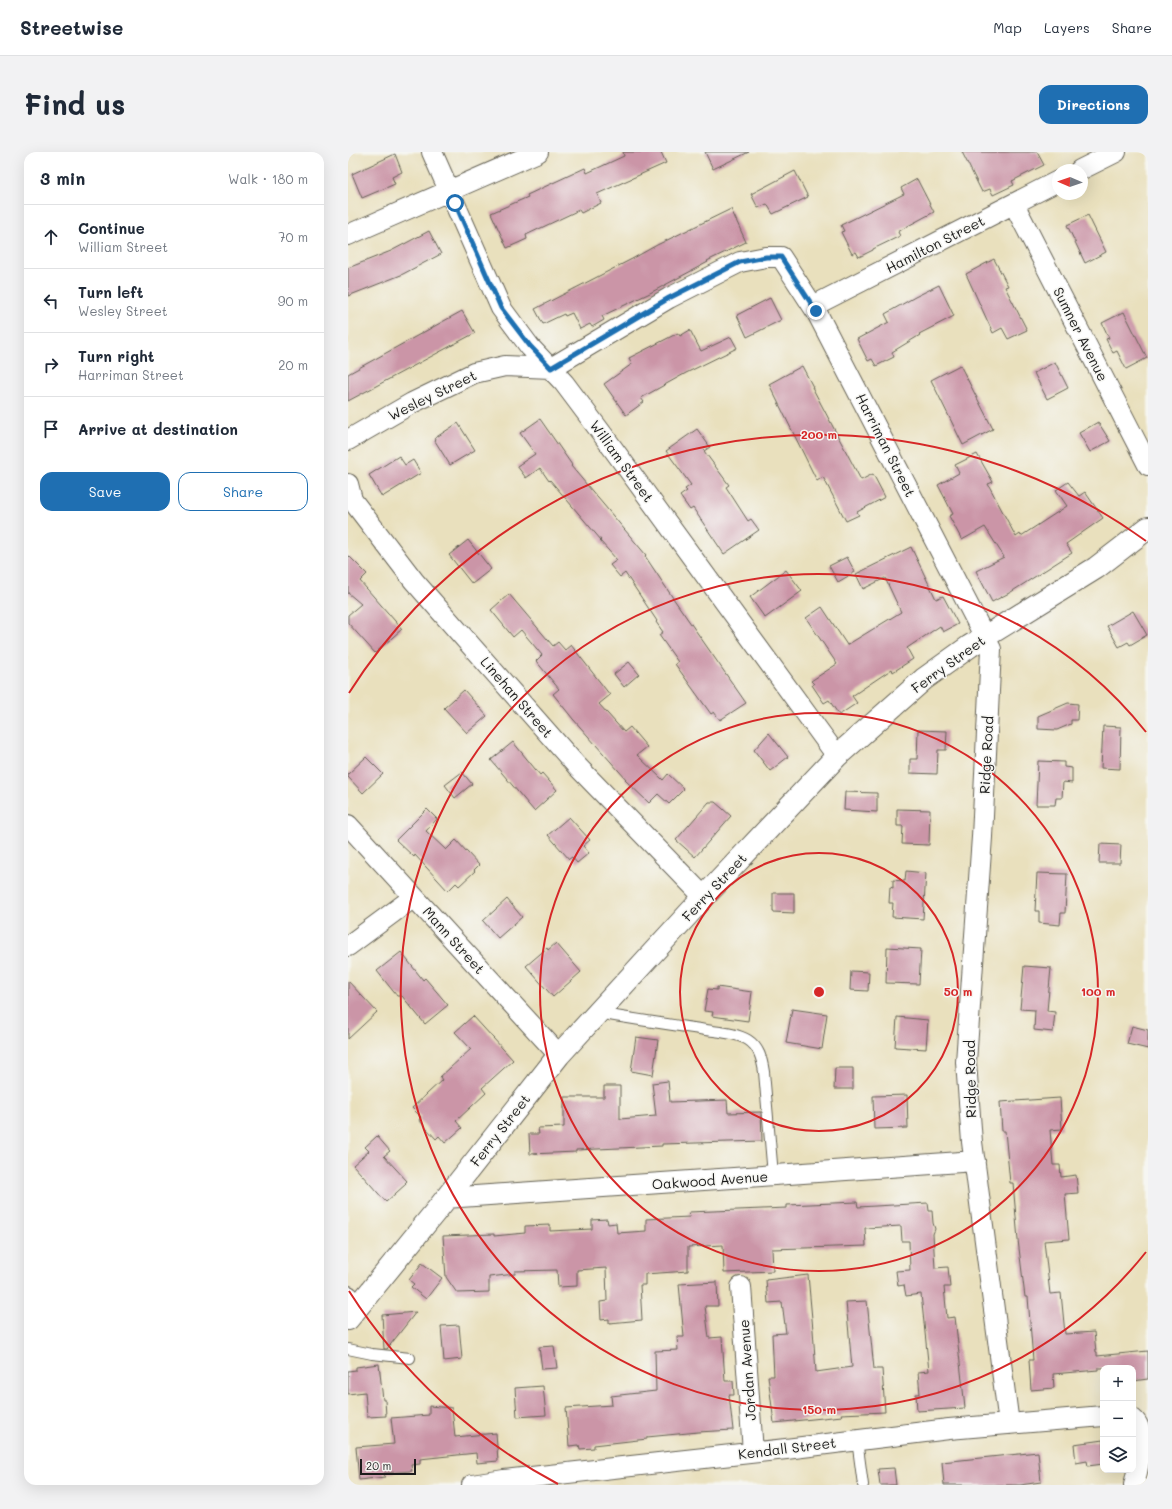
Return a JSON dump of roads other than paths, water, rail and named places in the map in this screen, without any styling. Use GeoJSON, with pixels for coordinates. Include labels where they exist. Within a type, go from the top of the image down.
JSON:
{"type":"FeatureCollection","features":[{"type":"Feature","properties":{"kind":"street","name":"William Street"},"geometry":{"type":"LineString","coordinates":[[432,152],[501,308],[530,346],[564,383],[837,756]]}},
{"type":"Feature","properties":{"kind":"street"},"geometry":{"type":"LineString","coordinates":[[348,235],[538,152]]}},
{"type":"Feature","properties":{"kind":"street"},"geometry":{"type":"LineString","coordinates":[[1088,166],[1116,152]]}},
{"type":"Feature","properties":{"kind":"street","name":"Hamilton Street"},"geometry":{"type":"LineString","coordinates":[[813,306],[1052,184]]}},
{"type":"Feature","properties":{"kind":"street","name":"Sumner Avenue"},"geometry":{"type":"LineString","coordinates":[[1014,204],[1148,465]]}},
{"type":"Feature","properties":{"kind":"street","name":"Harriman Street"},"geometry":{"type":"LineString","coordinates":[[551,368],[669,298],[740,262],[766,257],[781,257],[813,306],[985,637]]}},
{"type":"Feature","properties":{"kind":"street","name":"Wesley Street"},"geometry":{"type":"LineString","coordinates":[[348,440],[412,403],[474,373],[505,366],[551,368]]}},
{"type":"Feature","properties":{"kind":"street","name":"Linehan Street"},"geometry":{"type":"LineString","coordinates":[[348,484],[352,500],[414,581],[576,765],[704,897]]}},
{"type":"Feature","properties":{"kind":"street","name":"Ferry Street"},"geometry":{"type":"LineString","coordinates":[[351,1307],[446,1198],[559,1056],[704,897],[837,756],[924,679],[985,637],[1096,568],[1148,528]]}},
{"type":"Feature","properties":{"kind":"street","name":"Ridge Road"},"geometry":{"type":"LineString","coordinates":[[985,637],[991,649],[982,837],[966,1062],[972,1142],[1009,1424]]}},
{"type":"Feature","properties":{"kind":"street","name":"Mann Street"},"geometry":{"type":"LineString","coordinates":[[348,825],[559,1056]]}},
{"type":"Feature","properties":{"kind":"street"},"geometry":{"type":"LineString","coordinates":[[348,946],[414,897]]}},
{"type":"Feature","properties":{"kind":"street","name":"Oakwood Avenue"},"geometry":{"type":"LineString","coordinates":[[446,1198],[975,1161]]}},
{"type":"Feature","properties":{"kind":"street","name":"Jordan Avenue"},"geometry":{"type":"LineString","coordinates":[[741,1287],[753,1452]]}},
{"type":"Feature","properties":{"kind":"street","name":"Kendall Street"},"geometry":{"type":"LineString","coordinates":[[472,1485],[949,1429],[1100,1416]]}},
{"type":"Feature","properties":{"kind":"street"},"geometry":{"type":"LineString","coordinates":[[1136,1418],[1148,1416]]}},
{"type":"Feature","properties":{"kind":"street"},"geometry":{"type":"LineString","coordinates":[[1134,1485],[1143,1439],[1141,1428],[1136,1421]]}},
{"type":"Feature","properties":{"kind":"lane"},"geometry":{"type":"LineString","coordinates":[[597,1013],[740,1036],[748,1040],[757,1049],[764,1072],[773,1175]]}},
{"type":"Feature","properties":{"kind":"lane"},"geometry":{"type":"LineString","coordinates":[[348,1349],[372,1354],[410,1358]]}},
{"type":"Feature","properties":{"kind":"lane"},"geometry":{"type":"LineString","coordinates":[[857,1440],[863,1485]]}}]}
